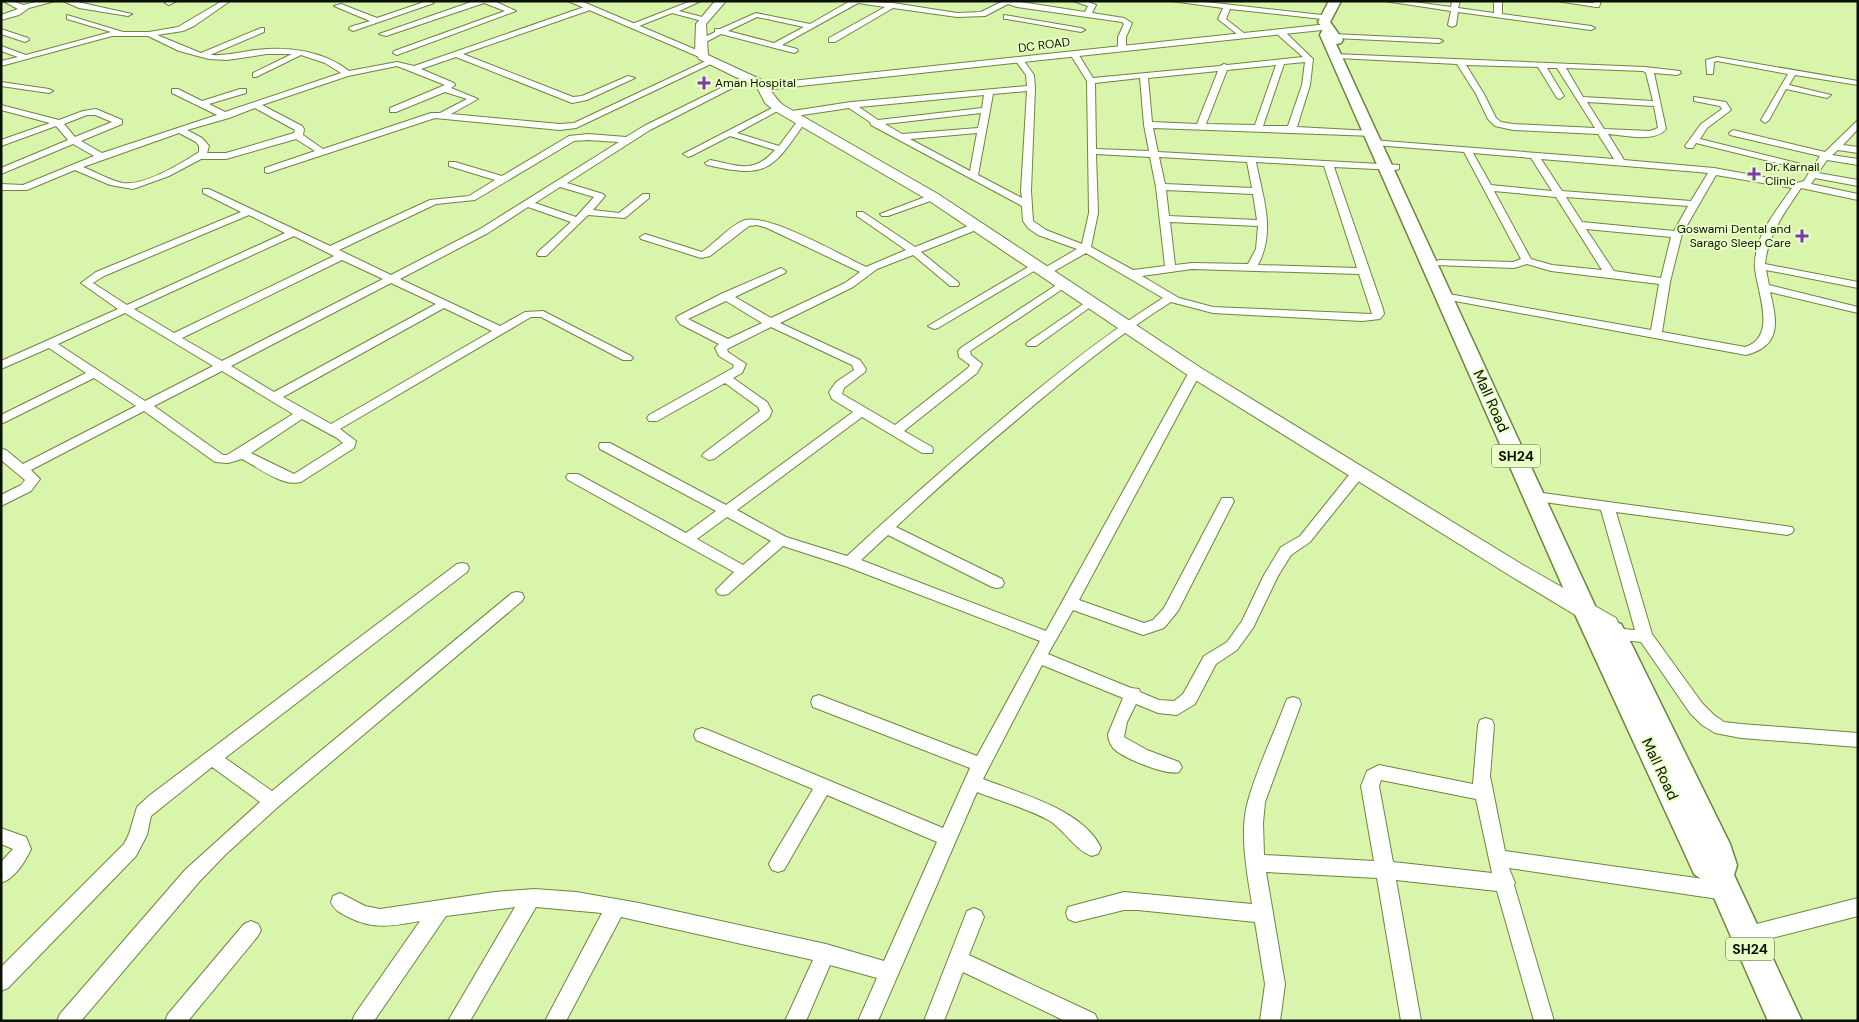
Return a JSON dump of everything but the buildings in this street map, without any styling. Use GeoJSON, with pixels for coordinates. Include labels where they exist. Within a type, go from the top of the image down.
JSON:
{"type":"FeatureCollection","features":[{"type":"Feature","properties":{"kind":"main road"},"geometry":{"type":"LineString","coordinates":[[721,1],[703,41],[748,78],[764,87],[769,100],[933,197],[1040,269],[1127,324],[1195,372],[1585,610]]}},
{"type":"Feature","properties":{"kind":"main road","name":"Mall Road"},"geometry":{"type":"LineString","coordinates":[[1314,1],[1332,35],[1377,140],[1439,263],[1449,297]]}},
{"type":"Feature","properties":{"kind":"main road"},"geometry":{"type":"LineString","coordinates":[[1332,35],[1335,1]]}},
{"type":"Feature","properties":{"kind":"main road","name":"Mall Road"},"geometry":{"type":"LineString","coordinates":[[1391,167],[1542,498],[1606,631],[1695,844],[1705,864],[1722,883],[1744,936],[1785,1021]]}},
{"type":"Feature","properties":{"kind":"main road","name":"Mall Road"},"geometry":{"type":"LineString","coordinates":[[1542,498],[1585,610],[1606,631]]}},
{"type":"Feature","properties":{"kind":"street"},"geometry":{"type":"LineString","coordinates":[[1,18],[16,13],[23,8],[52,1]]}},
{"type":"Feature","properties":{"kind":"street"},"geometry":{"type":"LineString","coordinates":[[66,1],[79,6],[128,14],[113,24]]}},
{"type":"Feature","properties":{"kind":"street"},"geometry":{"type":"LineString","coordinates":[[1,64],[104,36],[124,33],[149,34],[186,27],[227,1]]}},
{"type":"Feature","properties":{"kind":"street"},"geometry":{"type":"LineString","coordinates":[[382,34],[482,1]]}},
{"type":"Feature","properties":{"kind":"street"},"geometry":{"type":"LineString","coordinates":[[397,53],[512,11],[487,1]]}},
{"type":"Feature","properties":{"kind":"street"},"geometry":{"type":"LineString","coordinates":[[572,1],[631,26],[703,41]]}},
{"type":"Feature","properties":{"kind":"street"},"geometry":{"type":"LineString","coordinates":[[631,26],[698,1]]}},
{"type":"Feature","properties":{"kind":"street"},"geometry":{"type":"LineString","coordinates":[[775,46],[858,1],[957,16],[982,14],[1007,2],[1127,22],[1122,37],[1122,49]]}},
{"type":"Feature","properties":{"kind":"street"},"geometry":{"type":"LineString","coordinates":[[832,40],[900,1]]}},
{"type":"Feature","properties":{"kind":"street"},"geometry":{"type":"LineString","coordinates":[[1076,1],[1092,5],[1088,14]]}},
{"type":"Feature","properties":{"kind":"street"},"geometry":{"type":"LineString","coordinates":[[1175,1],[1227,8],[1332,35],[1426,53],[1460,62],[1645,69],[1677,73]]}},
{"type":"Feature","properties":{"kind":"street"},"geometry":{"type":"LineString","coordinates":[[1388,1],[1456,5],[1498,15],[1555,12],[1591,28]]}},
{"type":"Feature","properties":{"kind":"street"},"geometry":{"type":"LineString","coordinates":[[1498,1],[1498,15]]}},
{"type":"Feature","properties":{"kind":"street"},"geometry":{"type":"LineString","coordinates":[[1560,1],[1596,5],[1597,1]]}},
{"type":"Feature","properties":{"kind":"street"},"geometry":{"type":"LineString","coordinates":[[12,2],[23,8]]}},
{"type":"Feature","properties":{"kind":"street"},"geometry":{"type":"LineString","coordinates":[[353,29],[428,2],[454,10]]}},
{"type":"Feature","properties":{"kind":"street"},"geometry":{"type":"LineString","coordinates":[[1452,25],[1456,5]]}},
{"type":"Feature","properties":{"kind":"street"},"geometry":{"type":"LineString","coordinates":[[338,6],[377,21]]}},
{"type":"Feature","properties":{"kind":"street"},"geometry":{"type":"LineString","coordinates":[[414,69],[587,8]]}},
{"type":"Feature","properties":{"kind":"street"},"geometry":{"type":"LineString","coordinates":[[1227,8],[1222,19],[1242,36]]}},
{"type":"Feature","properties":{"kind":"street"},"geometry":{"type":"LineString","coordinates":[[673,11],[703,41]]}},
{"type":"Feature","properties":{"kind":"street"},"geometry":{"type":"LineString","coordinates":[[1057,26],[1071,12]]}},
{"type":"Feature","properties":{"kind":"street"},"geometry":{"type":"LineString","coordinates":[[268,170],[429,116],[569,127],[582,123],[703,41],[760,14],[810,26]]}},
{"type":"Feature","properties":{"kind":"street"},"geometry":{"type":"LineString","coordinates":[[70,17],[113,24],[124,33]]}},
{"type":"Feature","properties":{"kind":"street"},"geometry":{"type":"LineString","coordinates":[[1007,17],[1082,30]]}},
{"type":"Feature","properties":{"kind":"street"},"geometry":{"type":"LineString","coordinates":[[203,55],[261,30]]}},
{"type":"Feature","properties":{"kind":"street"},"geometry":{"type":"LineString","coordinates":[[1,31],[25,40]]}},
{"type":"Feature","properties":{"kind":"street"},"geometry":{"type":"LineString","coordinates":[[722,31],[794,51]]}},
{"type":"Feature","properties":{"kind":"street"},"geometry":{"type":"LineString","coordinates":[[1280,33],[1309,59]]}},
{"type":"Feature","properties":{"kind":"street","name":"DC ROAD"},"geometry":{"type":"LineString","coordinates":[[764,87],[1242,36],[1280,33],[1332,35]]}},
{"type":"Feature","properties":{"kind":"street"},"geometry":{"type":"LineString","coordinates":[[149,34],[174,46],[218,58],[262,52],[318,56],[347,74]]}},
{"type":"Feature","properties":{"kind":"street"},"geometry":{"type":"LineString","coordinates":[[1332,35],[1439,41]]}},
{"type":"Feature","properties":{"kind":"street"},"geometry":{"type":"LineString","coordinates":[[1414,40],[1426,53]]}},
{"type":"Feature","properties":{"kind":"street"},"geometry":{"type":"LineString","coordinates":[[1,48],[25,57]]}},
{"type":"Feature","properties":{"kind":"street"},"geometry":{"type":"LineString","coordinates":[[256,75],[300,54]]}},
{"type":"Feature","properties":{"kind":"street"},"geometry":{"type":"LineString","coordinates":[[456,54],[572,100],[584,98],[631,78]]}},
{"type":"Feature","properties":{"kind":"street"},"geometry":{"type":"LineString","coordinates":[[934,326],[1040,269],[1086,248],[1093,223],[1094,211],[1091,152],[1091,81],[1074,54]]}},
{"type":"Feature","properties":{"kind":"street"},"geometry":{"type":"LineString","coordinates":[[1091,81],[1224,66],[1309,59]]}},
{"type":"Feature","properties":{"kind":"street"},"geometry":{"type":"LineString","coordinates":[[1292,129],[1306,85],[1309,59]]}},
{"type":"Feature","properties":{"kind":"street"},"geometry":{"type":"LineString","coordinates":[[1710,72],[1710,60],[1717,59],[1858,83]]}},
{"type":"Feature","properties":{"kind":"street"},"geometry":{"type":"LineString","coordinates":[[1019,60],[1030,75],[1031,88],[1028,221],[1034,228],[1086,248],[1171,298],[1188,305],[1214,310],[1362,318],[1376,317],[1378,314],[1377,309],[1328,163]]}},
{"type":"Feature","properties":{"kind":"street"},"geometry":{"type":"LineString","coordinates":[[1258,128],[1281,61]]}},
{"type":"Feature","properties":{"kind":"street"},"geometry":{"type":"LineString","coordinates":[[1460,62],[1480,94],[1492,119],[1498,124],[1513,127],[1603,132],[1659,132],[1662,129],[1650,72],[1645,69]]}},
{"type":"Feature","properties":{"kind":"street"},"geometry":{"type":"LineString","coordinates":[[1,187],[24,188],[101,156],[182,131],[347,74],[360,73],[396,64],[414,69],[450,84],[445,89],[393,110]]}},
{"type":"Feature","properties":{"kind":"street"},"geometry":{"type":"LineString","coordinates":[[1541,65],[1560,96]]}},
{"type":"Feature","properties":{"kind":"street"},"geometry":{"type":"LineString","coordinates":[[1201,125],[1224,66]]}},
{"type":"Feature","properties":{"kind":"street"},"geometry":{"type":"LineString","coordinates":[[1560,66],[1620,162]]}},
{"type":"Feature","properties":{"kind":"street"},"geometry":{"type":"LineString","coordinates":[[1765,120],[1792,72]]}},
{"type":"Feature","properties":{"kind":"street"},"geometry":{"type":"LineString","coordinates":[[1144,75],[1148,125],[1156,155],[1161,187],[1170,268]]}},
{"type":"Feature","properties":{"kind":"street"},"geometry":{"type":"LineString","coordinates":[[21,470],[484,231],[561,184],[626,140],[656,123],[748,78]]}},
{"type":"Feature","properties":{"kind":"street"},"geometry":{"type":"LineString","coordinates":[[1,84],[49,91]]}},
{"type":"Feature","properties":{"kind":"street"},"geometry":{"type":"LineString","coordinates":[[1784,86],[1827,95]]}},
{"type":"Feature","properties":{"kind":"street"},"geometry":{"type":"LineString","coordinates":[[688,154],[730,133],[790,114],[851,105],[1031,88]]}},
{"type":"Feature","properties":{"kind":"street"},"geometry":{"type":"LineString","coordinates":[[441,116],[474,99],[445,89]]}},
{"type":"Feature","properties":{"kind":"street"},"geometry":{"type":"LineString","coordinates":[[175,91],[226,116]]}},
{"type":"Feature","properties":{"kind":"street"},"geometry":{"type":"LineString","coordinates":[[202,104],[244,91]]}},
{"type":"Feature","properties":{"kind":"street"},"geometry":{"type":"LineString","coordinates":[[974,175],[989,93]]}},
{"type":"Feature","properties":{"kind":"street"},"geometry":{"type":"LineString","coordinates":[[1697,99],[1723,104],[1727,110],[1704,126],[1692,144],[1858,183]]}},
{"type":"Feature","properties":{"kind":"street"},"geometry":{"type":"LineString","coordinates":[[1582,100],[1658,104]]}},
{"type":"Feature","properties":{"kind":"street"},"geometry":{"type":"LineString","coordinates":[[851,105],[900,138],[974,175],[1027,205]]}},
{"type":"Feature","properties":{"kind":"street"},"geometry":{"type":"LineString","coordinates":[[1,106],[58,122],[65,133],[75,142],[101,156]]}},
{"type":"Feature","properties":{"kind":"street"},"geometry":{"type":"LineString","coordinates":[[256,106],[299,128],[298,135]]}},
{"type":"Feature","properties":{"kind":"street"},"geometry":{"type":"LineString","coordinates":[[874,122],[986,110]]}},
{"type":"Feature","properties":{"kind":"street"},"geometry":{"type":"LineString","coordinates":[[1,117],[17,111]]}},
{"type":"Feature","properties":{"kind":"street"},"geometry":{"type":"LineString","coordinates":[[1,143],[86,113],[96,112],[119,122],[75,142],[1,171]]}},
{"type":"Feature","properties":{"kind":"street"},"geometry":{"type":"LineString","coordinates":[[710,163],[757,169],[764,165],[780,149],[790,114]]}},
{"type":"Feature","properties":{"kind":"street"},"geometry":{"type":"LineString","coordinates":[[1449,297],[1746,351],[1756,350],[1765,342],[1769,321],[1765,287],[1760,266],[1763,247],[1771,225],[1800,185],[1807,183],[1825,156],[1858,124]]}},
{"type":"Feature","properties":{"kind":"street"},"geometry":{"type":"LineString","coordinates":[[1148,125],[1292,129],[1468,150],[1714,171],[1800,185],[1858,197]]}},
{"type":"Feature","properties":{"kind":"street"},"geometry":{"type":"LineString","coordinates":[[900,138],[982,130]]}},
{"type":"Feature","properties":{"kind":"street"},"geometry":{"type":"LineString","coordinates":[[76,167],[129,187],[187,165],[199,156],[205,149],[204,146],[199,140],[182,131]]}},
{"type":"Feature","properties":{"kind":"street"},"geometry":{"type":"LineString","coordinates":[[730,133],[780,149]]}},
{"type":"Feature","properties":{"kind":"street"},"geometry":{"type":"LineString","coordinates":[[1733,133],[1825,156],[1858,162]]}},
{"type":"Feature","properties":{"kind":"street"},"geometry":{"type":"LineString","coordinates":[[298,135],[322,152]]}},
{"type":"Feature","properties":{"kind":"street"},"geometry":{"type":"LineString","coordinates":[[199,156],[226,156],[298,135]]}},
{"type":"Feature","properties":{"kind":"street"},"geometry":{"type":"LineString","coordinates":[[330,250],[433,202],[445,199],[465,200],[472,198],[572,138],[588,137],[626,140]]}},
{"type":"Feature","properties":{"kind":"street"},"geometry":{"type":"LineString","coordinates":[[1846,137],[1858,139]]}},
{"type":"Feature","properties":{"kind":"street"},"geometry":{"type":"LineString","coordinates":[[1836,146],[1858,150]]}},
{"type":"Feature","properties":{"kind":"street"},"geometry":{"type":"LineString","coordinates":[[1468,150],[1522,256],[1527,261],[1551,268],[1665,282]]}},
{"type":"Feature","properties":{"kind":"street"},"geometry":{"type":"LineString","coordinates":[[1091,152],[1391,167]]}},
{"type":"Feature","properties":{"kind":"street"},"geometry":{"type":"LineString","coordinates":[[1534,155],[1610,274]]}},
{"type":"Feature","properties":{"kind":"street"},"geometry":{"type":"LineString","coordinates":[[1251,159],[1263,223],[1262,250],[1252,267]]}},
{"type":"Feature","properties":{"kind":"street"},"geometry":{"type":"LineString","coordinates":[[452,164],[502,179]]}},
{"type":"Feature","properties":{"kind":"street"},"geometry":{"type":"LineString","coordinates":[[1656,335],[1665,282],[1677,234],[1714,171]]}},
{"type":"Feature","properties":{"kind":"street"},"geometry":{"type":"LineString","coordinates":[[542,254],[599,200],[599,195],[561,184]]}},
{"type":"Feature","properties":{"kind":"street"},"geometry":{"type":"LineString","coordinates":[[1161,187],[1257,191]]}},
{"type":"Feature","properties":{"kind":"street"},"geometry":{"type":"LineString","coordinates":[[1489,188],[1694,204]]}},
{"type":"Feature","properties":{"kind":"street"},"geometry":{"type":"LineString","coordinates":[[206,191],[499,330]]}},
{"type":"Feature","properties":{"kind":"street"},"geometry":{"type":"LineString","coordinates":[[587,212],[621,216],[646,196]]}},
{"type":"Feature","properties":{"kind":"street"},"geometry":{"type":"LineString","coordinates":[[886,214],[933,197]]}},
{"type":"Feature","properties":{"kind":"street"},"geometry":{"type":"LineString","coordinates":[[528,204],[578,221]]}},
{"type":"Feature","properties":{"kind":"street"},"geometry":{"type":"LineString","coordinates":[[242,453],[284,476],[296,479],[343,450],[349,445],[350,441],[348,438],[302,414],[126,309],[86,282],[100,274],[249,212]]}},
{"type":"Feature","properties":{"kind":"street"},"geometry":{"type":"LineString","coordinates":[[860,214],[913,250],[954,284]]}},
{"type":"Feature","properties":{"kind":"street"},"geometry":{"type":"LineString","coordinates":[[1165,219],[1263,223]]}},
{"type":"Feature","properties":{"kind":"street"},"geometry":{"type":"LineString","coordinates":[[645,237],[701,255],[706,254],[746,223],[757,222],[771,226],[866,271]]}},
{"type":"Feature","properties":{"kind":"street"},"geometry":{"type":"LineString","coordinates":[[1579,225],[1677,234]]}},
{"type":"Feature","properties":{"kind":"street"},"geometry":{"type":"LineString","coordinates":[[654,418],[726,378],[740,367],[740,364],[721,351],[721,348],[849,285],[858,280],[866,271],[913,250],[977,226]]}},
{"type":"Feature","properties":{"kind":"street"},"geometry":{"type":"LineString","coordinates":[[1,366],[295,232]]}},
{"type":"Feature","properties":{"kind":"street"},"geometry":{"type":"LineString","coordinates":[[174,337],[341,256]]}},
{"type":"Feature","properties":{"kind":"street"},"geometry":{"type":"LineString","coordinates":[[1439,263],[1514,265],[1527,261]]}},
{"type":"Feature","properties":{"kind":"street"},"geometry":{"type":"LineString","coordinates":[[1131,274],[1192,266],[1363,271]]}},
{"type":"Feature","properties":{"kind":"street"},"geometry":{"type":"LineString","coordinates":[[1760,266],[1858,285]]}},
{"type":"Feature","properties":{"kind":"street"},"geometry":{"type":"LineString","coordinates":[[728,344],[682,321],[684,316],[781,271]]}},
{"type":"Feature","properties":{"kind":"street"},"geometry":{"type":"LineString","coordinates":[[894,432],[974,370],[976,364],[965,357],[966,350],[1065,284]]}},
{"type":"Feature","properties":{"kind":"street"},"geometry":{"type":"LineString","coordinates":[[1765,287],[1858,310]]}},
{"type":"Feature","properties":{"kind":"street"},"geometry":{"type":"LineString","coordinates":[[726,296],[771,323],[859,365],[859,372],[840,384],[835,392],[836,396],[927,450]]}},
{"type":"Feature","properties":{"kind":"street"},"geometry":{"type":"LineString","coordinates":[[850,562],[935,482],[1073,366],[1127,324],[1171,298]]}},
{"type":"Feature","properties":{"kind":"street"},"geometry":{"type":"LineString","coordinates":[[1032,344],[1092,301]]}},
{"type":"Feature","properties":{"kind":"street"},"geometry":{"type":"LineString","coordinates":[[274,397],[444,304]]}},
{"type":"Feature","properties":{"kind":"street"},"geometry":{"type":"LineString","coordinates":[[330,429],[499,330],[524,316],[536,313],[543,314],[627,358]]}},
{"type":"Feature","properties":{"kind":"street"},"geometry":{"type":"LineString","coordinates":[[50,344],[220,458],[228,459],[242,453],[302,414]]}},
{"type":"Feature","properties":{"kind":"street"},"geometry":{"type":"LineString","coordinates":[[868,1021],[972,782],[1048,638],[1070,603],[1195,372]]}},
{"type":"Feature","properties":{"kind":"street"},"geometry":{"type":"LineString","coordinates":[[1,420],[95,373]]}},
{"type":"Feature","properties":{"kind":"street"},"geometry":{"type":"LineString","coordinates":[[709,456],[765,415],[766,411],[763,405],[726,378]]}},
{"type":"Feature","properties":{"kind":"street"},"geometry":{"type":"LineString","coordinates":[[687,540],[861,412]]}},
{"type":"Feature","properties":{"kind":"street"},"geometry":{"type":"LineString","coordinates":[[605,446],[781,540],[850,562],[1048,638]]}},
{"type":"Feature","properties":{"kind":"street"},"geometry":{"type":"LineString","coordinates":[[1,501],[31,483],[33,479],[4,459]]}},
{"type":"Feature","properties":{"kind":"street"},"geometry":{"type":"LineString","coordinates":[[1038,657],[1133,694],[1158,706],[1177,708],[1189,699],[1210,660],[1232,646],[1248,624],[1270,575],[1286,551],[1305,539],[1358,473]]}},
{"type":"Feature","properties":{"kind":"street"},"geometry":{"type":"LineString","coordinates":[[573,477],[743,571]]}},
{"type":"Feature","properties":{"kind":"street"},"geometry":{"type":"LineString","coordinates":[[1542,498],[1787,530]]}},
{"type":"Feature","properties":{"kind":"street"},"geometry":{"type":"LineString","coordinates":[[1070,603],[1143,629],[1153,629],[1161,623],[1170,611],[1227,501]]}},
{"type":"Feature","properties":{"kind":"street"},"geometry":{"type":"LineString","coordinates":[[1607,506],[1645,636],[1696,708],[1708,720],[1722,728],[1858,740]]}},
{"type":"Feature","properties":{"kind":"street"},"geometry":{"type":"LineString","coordinates":[[886,528],[997,583]]}},
{"type":"Feature","properties":{"kind":"street"},"geometry":{"type":"LineString","coordinates":[[723,590],[781,540]]}},
{"type":"Feature","properties":{"kind":"street"},"geometry":{"type":"LineString","coordinates":[[1,981],[130,850],[138,835],[143,812],[156,800],[462,568]]}},
{"type":"Feature","properties":{"kind":"street"},"geometry":{"type":"LineString","coordinates":[[67,1021],[192,876],[219,849],[273,801],[517,597]]}},
{"type":"Feature","properties":{"kind":"street"},"geometry":{"type":"LineString","coordinates":[[1606,631],[1645,636]]}},
{"type":"Feature","properties":{"kind":"street"},"geometry":{"type":"LineString","coordinates":[[1133,694],[1117,728],[1116,741],[1127,749],[1173,767]]}},
{"type":"Feature","properties":{"kind":"street"},"geometry":{"type":"LineString","coordinates":[[819,702],[981,765]]}},
{"type":"Feature","properties":{"kind":"street"},"geometry":{"type":"LineString","coordinates":[[1270,1021],[1275,984],[1255,863],[1254,824],[1256,802],[1293,704]]}},
{"type":"Feature","properties":{"kind":"street"},"geometry":{"type":"LineString","coordinates":[[1486,725],[1481,776],[1483,793],[1497,858],[1544,1021]]}},
{"type":"Feature","properties":{"kind":"street"},"geometry":{"type":"LineString","coordinates":[[702,735],[948,838]]}},
{"type":"Feature","properties":{"kind":"street"},"geometry":{"type":"LineString","coordinates":[[212,758],[273,801]]}},
{"type":"Feature","properties":{"kind":"street"},"geometry":{"type":"LineString","coordinates":[[1411,1021],[1370,780],[1379,772],[1483,793]]}},
{"type":"Feature","properties":{"kind":"street"},"geometry":{"type":"LineString","coordinates":[[972,782],[1055,815],[1068,824],[1092,848]]}},
{"type":"Feature","properties":{"kind":"street"},"geometry":{"type":"LineString","coordinates":[[778,864],[823,786]]}},
{"type":"Feature","properties":{"kind":"street"},"geometry":{"type":"LineString","coordinates":[[1,836],[20,843],[22,849],[18,857],[1,875]]}},
{"type":"Feature","properties":{"kind":"street"},"geometry":{"type":"LineString","coordinates":[[1497,858],[1722,883]]}},
{"type":"Feature","properties":{"kind":"street"},"geometry":{"type":"LineString","coordinates":[[1255,863],[1384,870],[1506,884]]}},
{"type":"Feature","properties":{"kind":"street"},"geometry":{"type":"LineString","coordinates":[[340,902],[370,917],[380,918],[483,902],[531,898],[560,899],[616,907],[826,953],[888,972]]}},
{"type":"Feature","properties":{"kind":"street"},"geometry":{"type":"LineString","coordinates":[[458,1021],[531,898]]}},
{"type":"Feature","properties":{"kind":"street"},"geometry":{"type":"LineString","coordinates":[[1075,913],[1124,901],[1138,901],[1262,914]]}},
{"type":"Feature","properties":{"kind":"street"},"geometry":{"type":"LineString","coordinates":[[555,1021],[616,907]]}},
{"type":"Feature","properties":{"kind":"street"},"geometry":{"type":"LineString","coordinates":[[1744,936],[1858,907]]}},
{"type":"Feature","properties":{"kind":"street"},"geometry":{"type":"LineString","coordinates":[[362,1021],[440,909]]}},
{"type":"Feature","properties":{"kind":"street"},"geometry":{"type":"LineString","coordinates":[[934,1021],[974,917]]}},
{"type":"Feature","properties":{"kind":"street"},"geometry":{"type":"LineString","coordinates":[[175,1021],[251,930]]}},
{"type":"Feature","properties":{"kind":"street"},"geometry":{"type":"LineString","coordinates":[[795,1021],[826,953]]}},
{"type":"Feature","properties":{"kind":"street"},"geometry":{"type":"LineString","coordinates":[[958,960],[1088,1021]]}},
{"type":"Feature","properties":{"kind":"place","name":"Aman Hospital"},"geometry":{"type":"Point","coordinates":[704,83]}},
{"type":"Feature","properties":{"kind":"place","name":"Dr. Karnail Clinic"},"geometry":{"type":"Point","coordinates":[1754,174]}},
{"type":"Feature","properties":{"kind":"place","name":"Goswami Dental and Sarago Sleep Care"},"geometry":{"type":"Point","coordinates":[1802,236]}}]}
